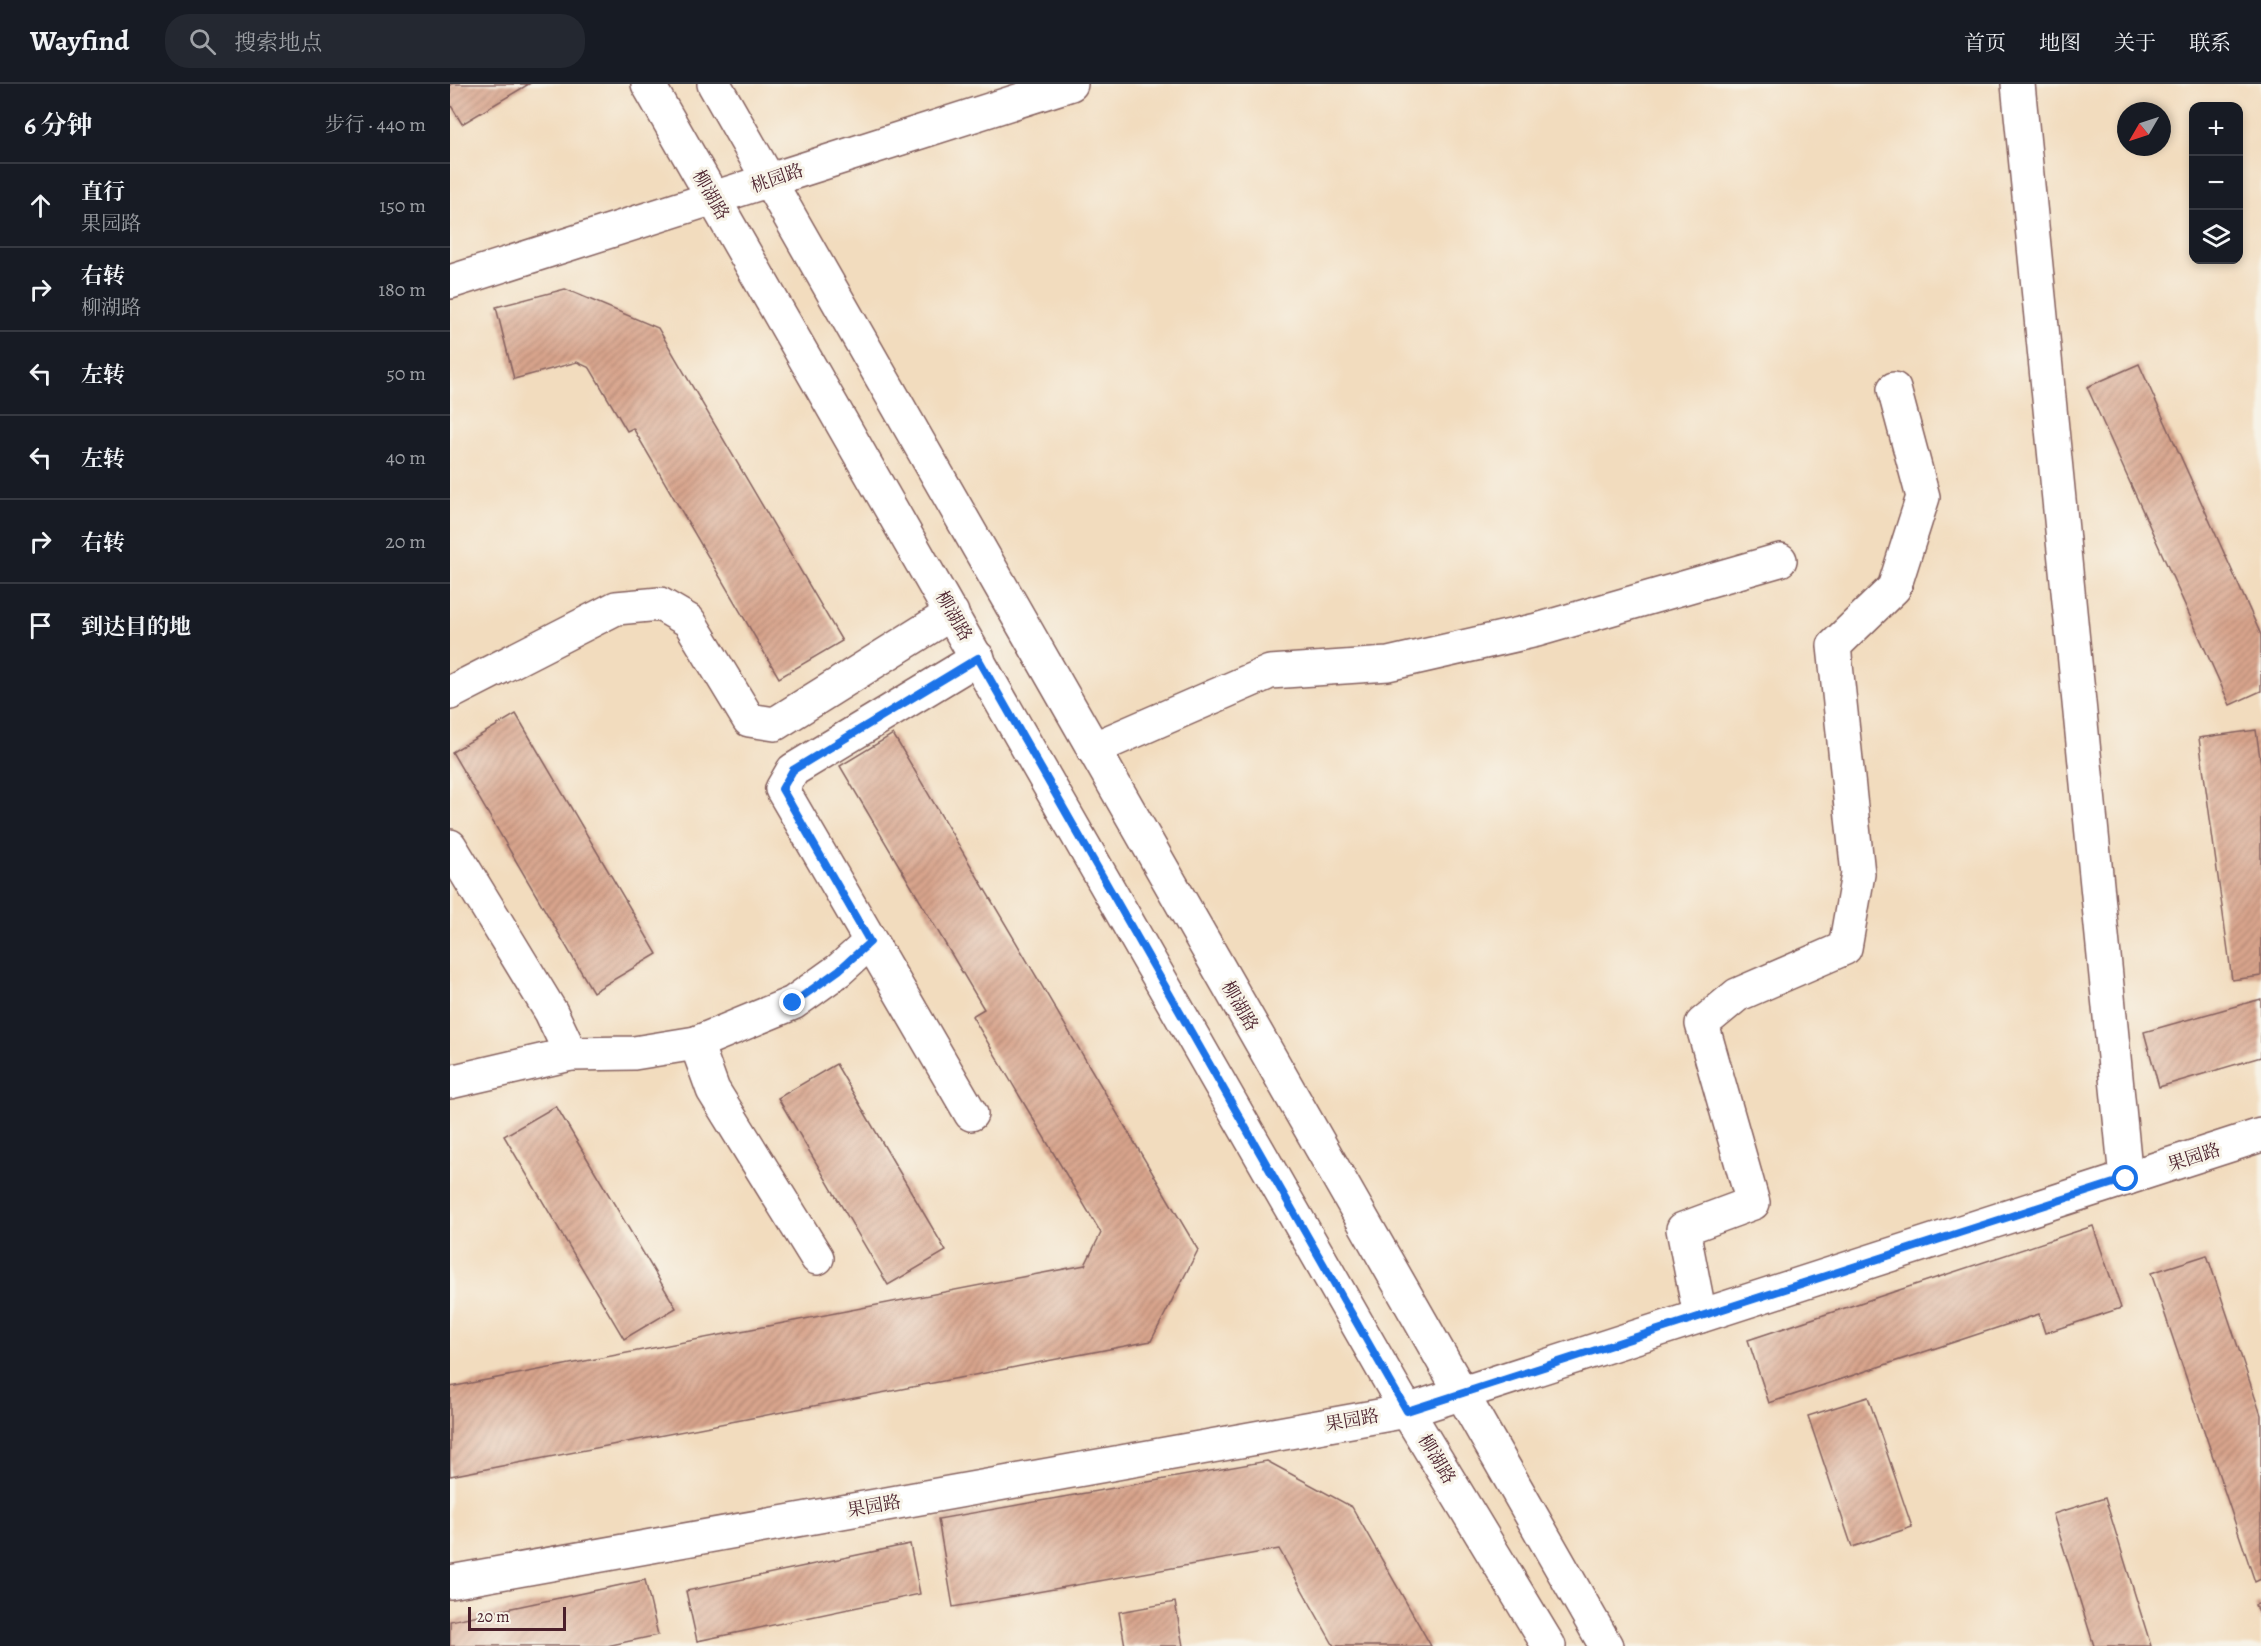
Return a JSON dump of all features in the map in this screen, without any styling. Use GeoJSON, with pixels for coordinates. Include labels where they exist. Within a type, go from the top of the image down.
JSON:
{"type":"FeatureCollection","features":[{"type":"Feature","properties":{"kind":"street","name":"柳湖路"},"geometry":{"type":"LineString","coordinates":[[648,84],[1407,1411],[1549,1646]]}},
{"type":"Feature","properties":{"kind":"street","name":"柳湖路"},"geometry":{"type":"LineString","coordinates":[[714,84],[1606,1646]]}},
{"type":"Feature","properties":{"kind":"street","name":"桃园路"},"geometry":{"type":"LineString","coordinates":[[450,282],[714,200],[768,180],[1071,84]]}},
{"type":"Feature","properties":{"kind":"street"},"geometry":{"type":"LineString","coordinates":[[2018,84],[2126,1179]]}},
{"type":"Feature","properties":{"kind":"street"},"geometry":{"type":"LineString","coordinates":[[1700,1316],[1683,1229],[1753,1203],[1702,1024],[1737,995],[1845,948],[1858,874],[1834,646],[1894,588],[1923,497],[1894,389]]}},
{"type":"Feature","properties":{"kind":"street"},"geometry":{"type":"LineString","coordinates":[[1094,749],[1270,672],[1388,664],[1537,630],[1780,560]]}},
{"type":"Feature","properties":{"kind":"street"},"geometry":{"type":"LineString","coordinates":[[450,693],[616,608],[660,604],[689,621],[749,720],[775,724],[952,613]]}},
{"type":"Feature","properties":{"kind":"street"},"geometry":{"type":"LineString","coordinates":[[971,1114],[782,789],[793,770],[978,658]]}},
{"type":"Feature","properties":{"kind":"street"},"geometry":{"type":"LineString","coordinates":[[450,846],[551,1012],[571,1054]]}},
{"type":"Feature","properties":{"kind":"street"},"geometry":{"type":"LineString","coordinates":[[450,1082],[571,1054],[634,1053],[696,1043],[793,1003],[839,970],[870,942]]}},
{"type":"Feature","properties":{"kind":"street"},"geometry":{"type":"LineString","coordinates":[[696,1043],[713,1090],[817,1258]]}},
{"type":"Feature","properties":{"kind":"street","name":"果园路"},"geometry":{"type":"LineString","coordinates":[[450,1582],[1407,1411],[2261,1135]]}},
{"type":"Feature","properties":{"kind":"building"},"geometry":{"type":"Polygon","coordinates":[[[450,84],[529,84],[462,124],[450,104],[450,84]]]}},
{"type":"Feature","properties":{"kind":"building"},"geometry":{"type":"Polygon","coordinates":[[[565,289],[658,328],[842,641],[779,678],[633,428],[627,431],[590,368],[577,362],[514,379],[496,307],[565,289]]]}},
{"type":"Feature","properties":{"kind":"building"},"geometry":{"type":"Polygon","coordinates":[[[2139,364],[2261,635],[2261,691],[2230,705],[2087,387],[2139,364]]]}},
{"type":"Feature","properties":{"kind":"building"},"geometry":{"type":"Polygon","coordinates":[[[516,714],[657,954],[593,992],[452,752],[516,714]]]}},
{"type":"Feature","properties":{"kind":"building"},"geometry":{"type":"Polygon","coordinates":[[[2256,730],[2261,765],[2261,976],[2232,980],[2199,738],[2256,730]]]}},
{"type":"Feature","properties":{"kind":"building"},"geometry":{"type":"Polygon","coordinates":[[[893,734],[1198,1250],[1151,1341],[450,1476],[450,1387],[1085,1265],[1101,1233],[972,1016],[984,1009],[840,766],[893,734]]]}},
{"type":"Feature","properties":{"kind":"building"},"geometry":{"type":"Polygon","coordinates":[[[2261,999],[2261,1057],[2159,1087],[2144,1032],[2261,999]]]}},
{"type":"Feature","properties":{"kind":"building"},"geometry":{"type":"Polygon","coordinates":[[[836,1064],[946,1251],[888,1285],[778,1098],[836,1064]]]}},
{"type":"Feature","properties":{"kind":"building"},"geometry":{"type":"Polygon","coordinates":[[[556,1106],[676,1308],[624,1339],[504,1136],[556,1106]]]}},
{"type":"Feature","properties":{"kind":"building"},"geometry":{"type":"Polygon","coordinates":[[[2093,1226],[2121,1308],[2045,1333],[2039,1314],[1769,1403],[1748,1340],[2093,1226]]]}},
{"type":"Feature","properties":{"kind":"building"},"geometry":{"type":"Polygon","coordinates":[[[2207,1255],[2261,1415],[2261,1579],[2255,1582],[2151,1273],[2207,1255]]]}},
{"type":"Feature","properties":{"kind":"building"},"geometry":{"type":"Polygon","coordinates":[[[1868,1397],[1912,1527],[1852,1547],[1808,1416],[1868,1397]]]}},
{"type":"Feature","properties":{"kind":"building"},"geometry":{"type":"Polygon","coordinates":[[[1267,1461],[1352,1507],[1431,1646],[1334,1646],[1279,1549],[953,1607],[938,1519],[1267,1461]]]}},
{"type":"Feature","properties":{"kind":"building"},"geometry":{"type":"Polygon","coordinates":[[[2105,1498],[2151,1646],[2094,1646],[2053,1514],[2105,1498]]]}},
{"type":"Feature","properties":{"kind":"building"},"geometry":{"type":"Polygon","coordinates":[[[910,1544],[920,1594],[697,1641],[686,1591],[910,1544]]]}},
{"type":"Feature","properties":{"kind":"building"},"geometry":{"type":"Polygon","coordinates":[[[645,1580],[658,1635],[607,1646],[450,1646],[450,1621],[645,1580]]]}},
{"type":"Feature","properties":{"kind":"building"},"geometry":{"type":"Polygon","coordinates":[[[1175,1602],[1183,1646],[1125,1646],[1119,1612],[1175,1602]]]}},
{"type":"Feature","properties":{"kind":"building"},"geometry":{"type":"Polygon","coordinates":[[[2261,1603],[2261,1621],[2255,1605],[2261,1603]]]}},
{"type":"Feature","properties":{"kind":"route"},"geometry":{"type":"LineString","coordinates":[[793,1003],[839,970],[870,942],[782,789],[793,770],[978,658],[1407,1411],[2126,1179]]}}]}
